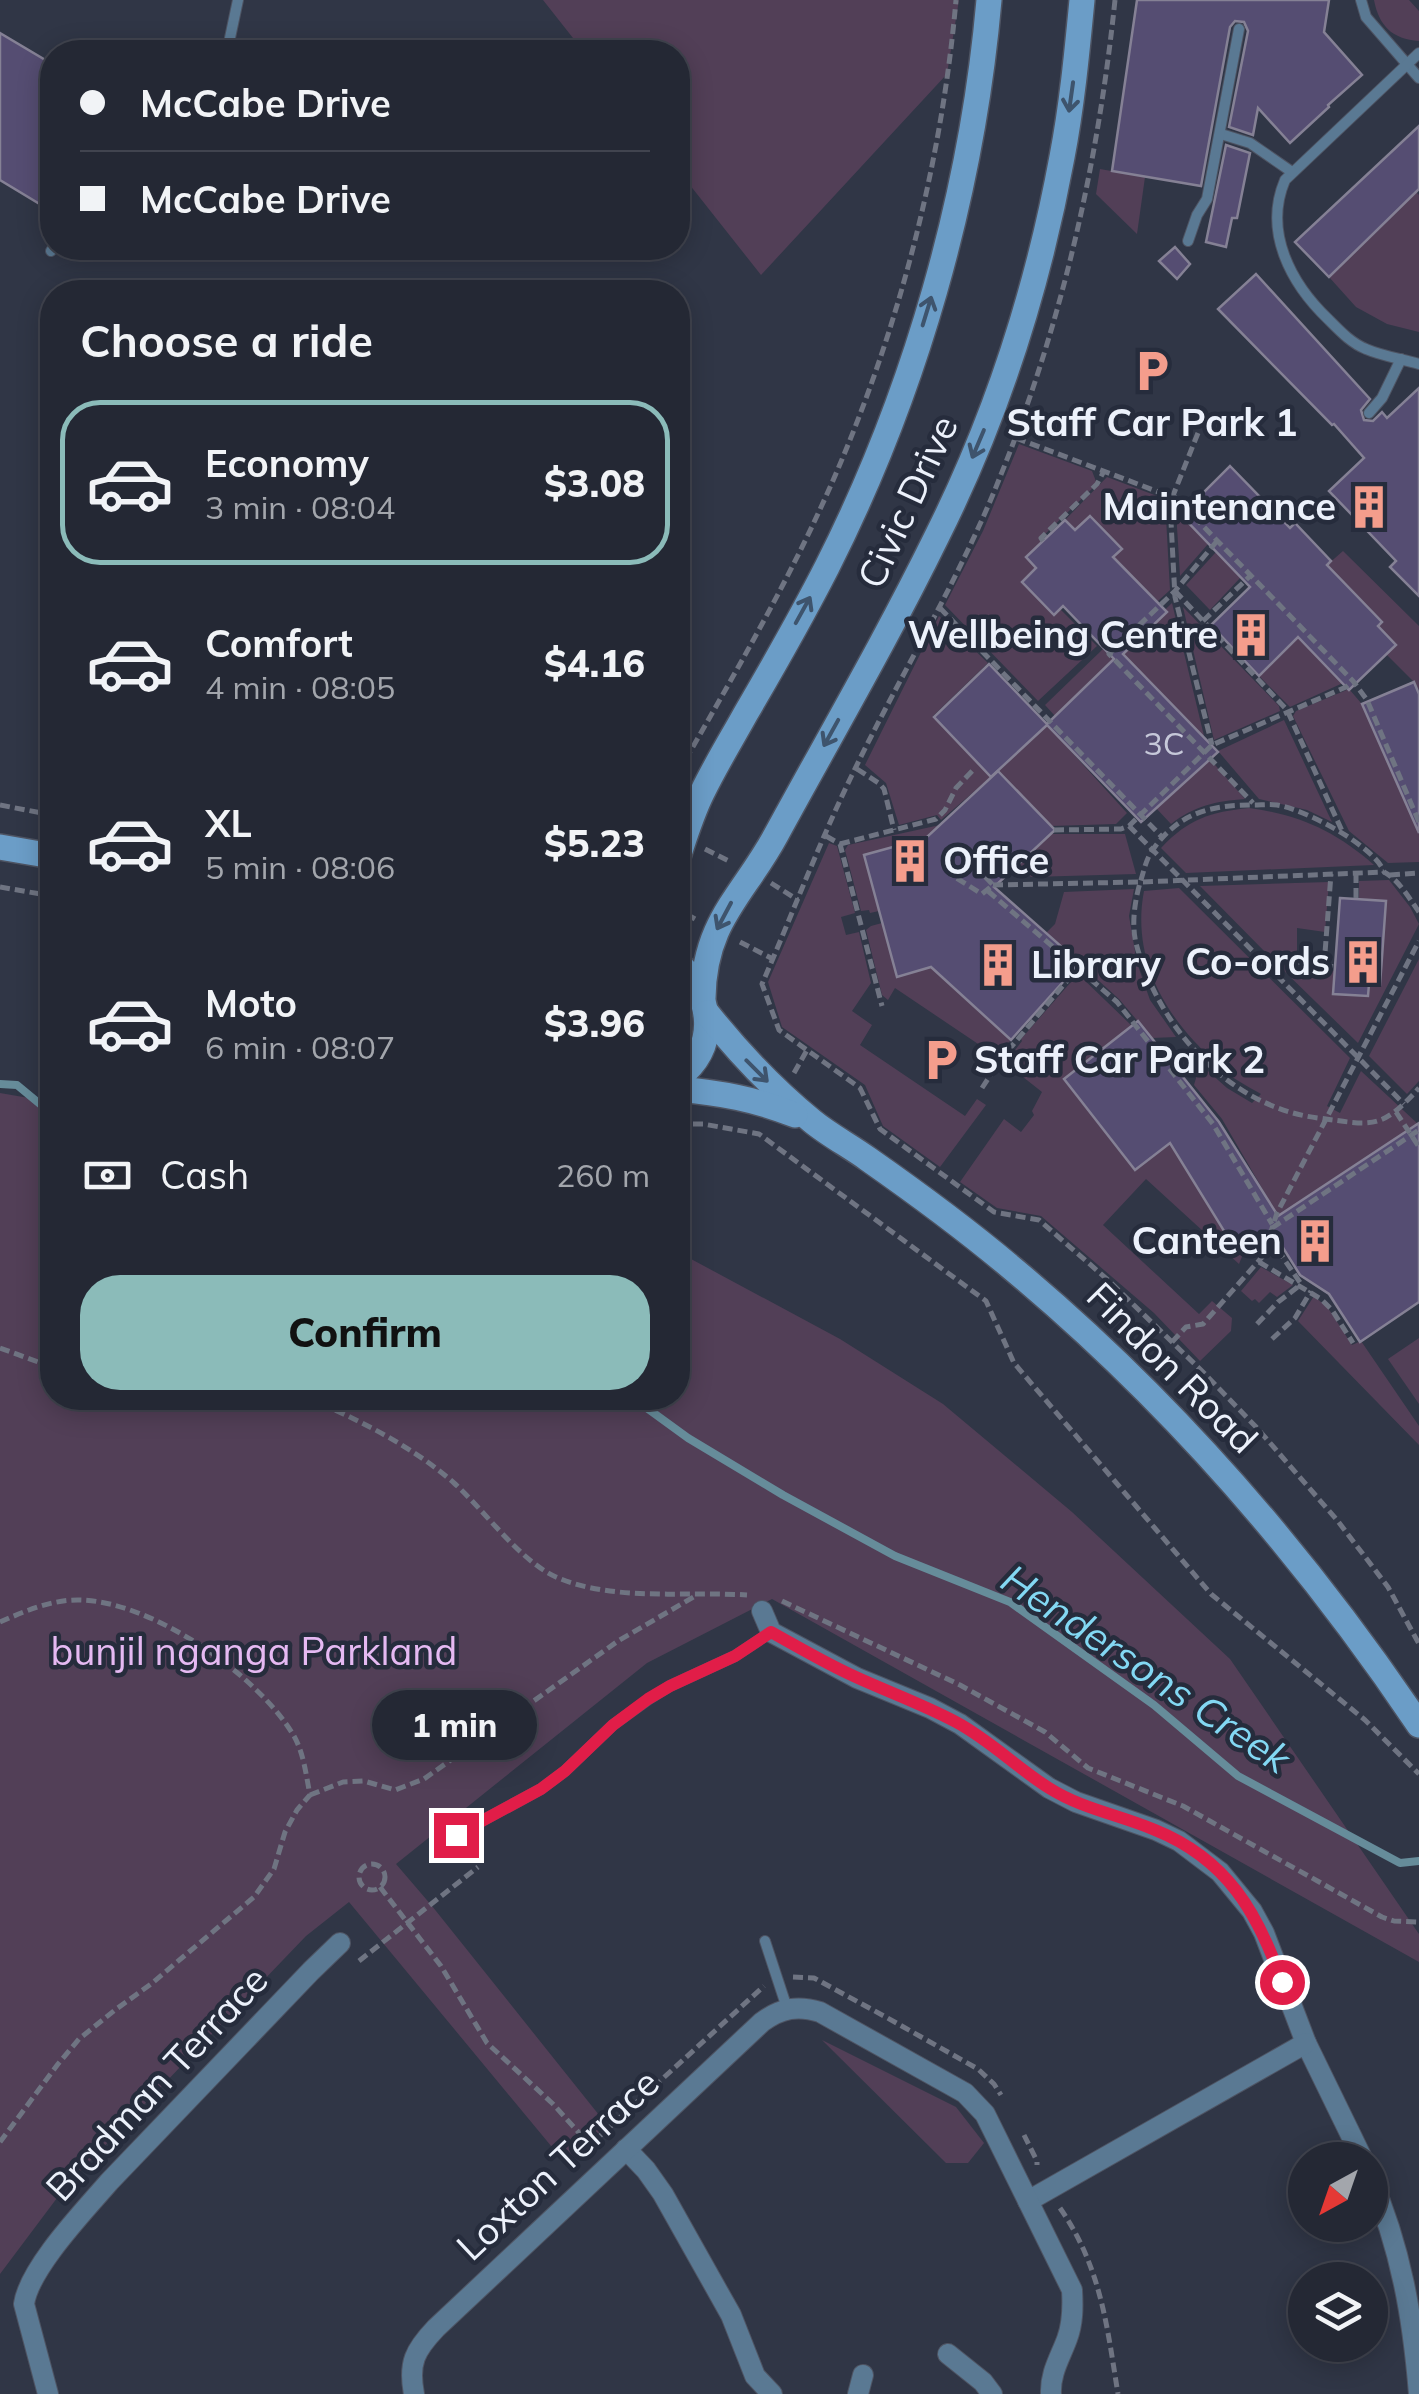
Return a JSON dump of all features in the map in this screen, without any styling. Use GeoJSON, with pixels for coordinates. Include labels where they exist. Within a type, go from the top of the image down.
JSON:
{"type":"FeatureCollection","features":[{"type":"Feature","properties":{"kind":"main road","name":"Civic Drive"},"geometry":{"type":"LineString","coordinates":[[690,825],[701,795],[827,567],[884,438],[946,251],[978,96],[989,0]]}},
{"type":"Feature","properties":{"kind":"main road","name":"Civic Drive"},"geometry":{"type":"LineString","coordinates":[[690,1065],[706,1036],[703,977],[725,911],[771,844],[892,622],[939,534],[982,433],[1015,343],[1041,254],[1062,157],[1082,0]]}},
{"type":"Feature","properties":{"kind":"main road"},"geometry":{"type":"LineString","coordinates":[[0,847],[40,854]]}},
{"type":"Feature","properties":{"kind":"main road","name":"Findon Road"},"geometry":{"type":"LineString","coordinates":[[690,975],[732,1044],[762,1076],[814,1123],[963,1229],[1132,1376],[1282,1538],[1349,1624],[1419,1725]]}},
{"type":"Feature","properties":{"kind":"main road","name":"Findon Road"},"geometry":{"type":"LineString","coordinates":[[690,1089],[765,1103],[814,1123]]}},
{"type":"Feature","properties":{"kind":"street"},"geometry":{"type":"LineString","coordinates":[[762,1611],[771,1632],[857,1678],[960,1724],[1076,1802],[1178,1840],[1236,1888],[1264,1932],[1306,2043],[1353,2142]]}},
{"type":"Feature","properties":{"kind":"street","name":"Bradman Terrace"},"geometry":{"type":"LineString","coordinates":[[48,2394],[24,2304],[36,2273],[109,2182],[340,1942]]}},
{"type":"Feature","properties":{"kind":"street"},"geometry":{"type":"LineString","coordinates":[[787,2008],[820,2012],[965,2093],[985,2114],[1037,2195],[1072,2290],[1068,2338],[1053,2372],[1051,2394]]}},
{"type":"Feature","properties":{"kind":"street","name":"Loxton Terrace"},"geometry":{"type":"LineString","coordinates":[[414,2394],[410,2374],[424,2341],[762,2022],[787,2008]]}},
{"type":"Feature","properties":{"kind":"street"},"geometry":{"type":"LineString","coordinates":[[1037,2195],[1306,2043]]}},
{"type":"Feature","properties":{"kind":"street"},"geometry":{"type":"LineString","coordinates":[[626,2149],[663,2194],[732,2316],[755,2376],[772,2394]]}},
{"type":"Feature","properties":{"kind":"street"},"geometry":{"type":"LineString","coordinates":[[1388,2223],[1410,2311],[1418,2394]]}},
{"type":"Feature","properties":{"kind":"street"},"geometry":{"type":"LineString","coordinates":[[948,2354],[992,2394]]}},
{"type":"Feature","properties":{"kind":"lane"},"geometry":{"type":"LineString","coordinates":[[230,40],[238,0]]}},
{"type":"Feature","properties":{"kind":"lane"},"geometry":{"type":"LineString","coordinates":[[1361,0],[1366,17],[1419,78]]}},
{"type":"Feature","properties":{"kind":"lane"},"geometry":{"type":"LineString","coordinates":[[1188,241],[1207,198],[1239,29]]}},
{"type":"Feature","properties":{"kind":"lane"},"geometry":{"type":"LineString","coordinates":[[1419,53],[1292,172],[1282,188],[1276,216],[1284,259],[1295,282],[1319,311],[1365,349],[1419,364]]}},
{"type":"Feature","properties":{"kind":"lane"},"geometry":{"type":"LineString","coordinates":[[1220,134],[1250,144],[1292,172]]}},
{"type":"Feature","properties":{"kind":"lane"},"geometry":{"type":"LineString","coordinates":[[1369,413],[1382,398],[1401,358]]}},
{"type":"Feature","properties":{"kind":"lane"},"geometry":{"type":"LineString","coordinates":[[456,1835],[541,1789],[648,1699],[735,1656],[771,1632]]}},
{"type":"Feature","properties":{"kind":"lane"},"geometry":{"type":"LineString","coordinates":[[765,1941],[787,2008]]}},
{"type":"Feature","properties":{"kind":"path"},"geometry":{"type":"LineString","coordinates":[[690,751],[798,556],[868,390],[922,205],[947,74],[956,0]]}},
{"type":"Feature","properties":{"kind":"path"},"geometry":{"type":"LineString","coordinates":[[1115,0],[1107,78],[1081,220],[1050,340],[1015,438],[978,530],[856,768],[762,984],[778,1030],[860,1088],[880,1130],[994,1212],[1039,1220],[1172,1342],[1257,1428],[1336,1520],[1388,1587],[1419,1644]]}},
{"type":"Feature","properties":{"kind":"path"},"geometry":{"type":"LineString","coordinates":[[1198,433],[1170,504],[1175,591],[1212,745]]}},
{"type":"Feature","properties":{"kind":"path"},"geometry":{"type":"LineString","coordinates":[[1015,438],[1172,496],[1367,700],[1419,822]]}},
{"type":"Feature","properties":{"kind":"path"},"geometry":{"type":"LineString","coordinates":[[1042,541],[1040,538],[1097,484],[1104,472]]}},
{"type":"Feature","properties":{"kind":"path"},"geometry":{"type":"LineString","coordinates":[[1217,541],[1175,591],[1109,654],[1256,805]]}},
{"type":"Feature","properties":{"kind":"path"},"geometry":{"type":"LineString","coordinates":[[1204,621],[1250,576]]}},
{"type":"Feature","properties":{"kind":"path"},"geometry":{"type":"LineString","coordinates":[[1175,591],[1289,713],[1344,835]]}},
{"type":"Feature","properties":{"kind":"path"},"geometry":{"type":"LineString","coordinates":[[940,608],[1162,838]]}},
{"type":"Feature","properties":{"kind":"path"},"geometry":{"type":"LineString","coordinates":[[1054,830],[1121,830],[1129,826],[1212,745],[1346,688],[1352,681]]}},
{"type":"Feature","properties":{"kind":"path"},"geometry":{"type":"LineString","coordinates":[[856,768],[884,789],[894,830]]}},
{"type":"Feature","properties":{"kind":"path"},"geometry":{"type":"LineString","coordinates":[[826,836],[840,844],[941,816],[956,788],[975,768]]}},
{"type":"Feature","properties":{"kind":"path"},"geometry":{"type":"LineString","coordinates":[[1419,912],[1383,866],[1344,835],[1278,805],[1229,804],[1188,816],[1152,849],[1140,882],[1134,928],[1140,956],[1158,1001],[1198,1055],[1232,1084],[1285,1112],[1363,1123],[1379,1122],[1396,1112],[1419,1088]]}},
{"type":"Feature","properties":{"kind":"path"},"geometry":{"type":"LineString","coordinates":[[0,805],[40,813]]}},
{"type":"Feature","properties":{"kind":"path"},"geometry":{"type":"LineString","coordinates":[[1129,826],[1404,1104]]}},
{"type":"Feature","properties":{"kind":"path"},"geometry":{"type":"LineString","coordinates":[[840,844],[882,1006]]}},
{"type":"Feature","properties":{"kind":"path"},"geometry":{"type":"LineString","coordinates":[[1272,1226],[1212,1124],[1117,1002],[991,888],[975,866],[950,874],[982,894],[991,888],[1419,873]]}},
{"type":"Feature","properties":{"kind":"path"},"geometry":{"type":"LineString","coordinates":[[1356,873],[1356,899]]}},
{"type":"Feature","properties":{"kind":"path"},"geometry":{"type":"LineString","coordinates":[[1324,966],[1332,874]]}},
{"type":"Feature","properties":{"kind":"path"},"geometry":{"type":"LineString","coordinates":[[0,887],[40,894]]}},
{"type":"Feature","properties":{"kind":"path"},"geometry":{"type":"LineString","coordinates":[[1172,1342],[1186,1327],[1203,1324],[1263,1256],[1272,1226],[1419,941]]}},
{"type":"Feature","properties":{"kind":"path"},"geometry":{"type":"LineString","coordinates":[[1264,962],[1276,959],[1335,967]]}},
{"type":"Feature","properties":{"kind":"path"},"geometry":{"type":"LineString","coordinates":[[982,1088],[1001,1059],[1077,968]]}},
{"type":"Feature","properties":{"kind":"path"},"geometry":{"type":"LineString","coordinates":[[1396,1112],[1419,1148]]}},
{"type":"Feature","properties":{"kind":"path"},"geometry":{"type":"LineString","coordinates":[[690,1124],[759,1134],[986,1301],[1014,1362],[1211,1594],[1365,1720],[1419,1774]]}},
{"type":"Feature","properties":{"kind":"path"},"geometry":{"type":"LineString","coordinates":[[1272,1226],[1419,1130]]}},
{"type":"Feature","properties":{"kind":"path"},"geometry":{"type":"LineString","coordinates":[[1269,1237],[1301,1286]]}},
{"type":"Feature","properties":{"kind":"path"},"geometry":{"type":"LineString","coordinates":[[1258,1262],[1311,1291],[1332,1310],[1353,1343]]}},
{"type":"Feature","properties":{"kind":"path"},"geometry":{"type":"LineString","coordinates":[[1257,1324],[1301,1286]]}},
{"type":"Feature","properties":{"kind":"path"},"geometry":{"type":"LineString","coordinates":[[1272,1339],[1295,1318],[1311,1291]]}},
{"type":"Feature","properties":{"kind":"path"},"geometry":{"type":"LineString","coordinates":[[0,1348],[40,1362]]}},
{"type":"Feature","properties":{"kind":"path"},"geometry":{"type":"LineString","coordinates":[[337,1410],[436,1468]]}},
{"type":"Feature","properties":{"kind":"path"},"geometry":{"type":"LineString","coordinates":[[0,2142],[79,2039],[254,1897],[274,1870],[285,1832],[310,1795],[342,1782],[364,1781],[395,1790],[424,1779],[618,1640],[699,1594]]}},
{"type":"Feature","properties":{"kind":"path"},"geometry":{"type":"LineString","coordinates":[[0,1622],[29,1610],[78,1600],[106,1602],[178,1631],[226,1664],[281,1719],[302,1755],[310,1795]]}},
{"type":"Feature","properties":{"kind":"path"},"geometry":{"type":"LineString","coordinates":[[368,1864],[381,1867],[385,1880],[380,1888],[364,1887],[359,1876],[361,1868],[368,1864]]}},
{"type":"Feature","properties":{"kind":"path"},"geometry":{"type":"LineString","coordinates":[[358,1961],[478,1867]]}},
{"type":"Feature","properties":{"kind":"path"},"geometry":{"type":"LineString","coordinates":[[380,1888],[456,1989],[487,2043],[590,2145],[760,1988],[800,1976],[825,1983],[978,2070],[1004,2098]]}},
{"type":"Feature","properties":{"kind":"path"},"geometry":{"type":"LineString","coordinates":[[1021,2130],[1037,2162],[1037,2195],[1062,2209],[1100,2288],[1118,2394]]}},
{"type":"Feature","properties":{"kind":"green space"},"geometry":{"type":"Polygon","coordinates":[[[543,0],[959,0],[947,74],[761,275],[690,185],[690,40],[575,40],[543,0]]]}},
{"type":"Feature","properties":{"kind":"green space"},"geometry":{"type":"Polygon","coordinates":[[[1374,0],[1409,0],[1419,11],[1419,41],[1388,30],[1374,0]]]}},
{"type":"Feature","properties":{"kind":"green space"},"geometry":{"type":"Polygon","coordinates":[[[1100,169],[1145,177],[1137,234],[1096,194],[1100,169]]]}},
{"type":"Feature","properties":{"kind":"green space"},"geometry":{"type":"Polygon","coordinates":[[[1416,192],[1419,332],[1387,324],[1356,307],[1329,277],[1416,192]]]}},
{"type":"Feature","properties":{"kind":"green space"},"geometry":{"type":"Polygon","coordinates":[[[1019,444],[1092,471],[1097,484],[1026,557],[1036,568],[1054,614],[1060,609],[1097,646],[1038,701],[945,605],[983,531],[1019,444]]]}},
{"type":"Feature","properties":{"kind":"green space"},"geometry":{"type":"Polygon","coordinates":[[[1107,477],[1165,499],[1170,590],[1158,601],[1113,557],[1121,549],[1090,517],[1075,530],[1065,520],[1107,477]]]}},
{"type":"Feature","properties":{"kind":"green space"},"geometry":{"type":"Polygon","coordinates":[[[1176,510],[1208,544],[1180,576],[1176,510]]]}},
{"type":"Feature","properties":{"kind":"green space"},"geometry":{"type":"Polygon","coordinates":[[[1343,551],[1419,626],[1419,690],[1386,654],[1396,645],[1378,626],[1382,621],[1327,565],[1343,551]]]}},
{"type":"Feature","properties":{"kind":"green space"},"geometry":{"type":"Polygon","coordinates":[[[1216,552],[1241,577],[1210,610],[1186,585],[1216,552]]]}},
{"type":"Feature","properties":{"kind":"green space"},"geometry":{"type":"Polygon","coordinates":[[[1250,587],[1343,683],[1290,707],[1259,676],[1290,644],[1242,594],[1250,587]]]}},
{"type":"Feature","properties":{"kind":"green space"},"geometry":{"type":"Polygon","coordinates":[[[1172,603],[1205,740],[1119,654],[1172,603]]]}},
{"type":"Feature","properties":{"kind":"green space"},"geometry":{"type":"Polygon","coordinates":[[[1183,607],[1279,706],[1280,711],[1214,740],[1183,607]]]}},
{"type":"Feature","properties":{"kind":"green space"},"geometry":{"type":"Polygon","coordinates":[[[939,616],[988,663],[933,716],[991,777],[941,820],[937,815],[899,825],[886,783],[865,765],[939,616]]]}},
{"type":"Feature","properties":{"kind":"green space"},"geometry":{"type":"Polygon","coordinates":[[[1103,649],[1113,660],[1055,716],[1045,705],[1103,649]]]}},
{"type":"Feature","properties":{"kind":"green space"},"geometry":{"type":"Polygon","coordinates":[[[1349,689],[1361,703],[1419,833],[1419,862],[1388,863],[1349,831],[1293,716],[1296,711],[1349,689]]]}},
{"type":"Feature","properties":{"kind":"green space"},"geometry":{"type":"Polygon","coordinates":[[[1284,720],[1332,822],[1307,810],[1259,799],[1218,751],[1284,720]]]}},
{"type":"Feature","properties":{"kind":"green space"},"geometry":{"type":"Polygon","coordinates":[[[1047,725],[1127,813],[1116,824],[1051,826],[998,770],[1047,725]]]}},
{"type":"Feature","properties":{"kind":"green space"},"geometry":{"type":"Polygon","coordinates":[[[1209,758],[1245,799],[1206,806],[1171,824],[1156,808],[1209,758]]]}},
{"type":"Feature","properties":{"kind":"green space"},"geometry":{"type":"Polygon","coordinates":[[[1249,808],[1316,826],[1374,865],[1186,873],[1161,848],[1200,819],[1249,808]]]}},
{"type":"Feature","properties":{"kind":"green space"},"geometry":{"type":"Polygon","coordinates":[[[940,825],[879,911],[861,911],[845,850],[848,845],[940,825]]]}},
{"type":"Feature","properties":{"kind":"green space"},"geometry":{"type":"Polygon","coordinates":[[[1051,834],[1125,834],[1136,874],[1031,877],[1017,866],[1051,834]]]}},
{"type":"Feature","properties":{"kind":"green space"},"geometry":{"type":"Polygon","coordinates":[[[829,843],[837,846],[855,913],[841,917],[846,935],[859,932],[871,983],[852,1011],[872,1025],[860,1045],[965,1116],[977,1099],[986,1105],[940,1167],[883,1126],[865,1085],[782,1027],[768,982],[829,843]]]}},
{"type":"Feature","properties":{"kind":"green space"},"geometry":{"type":"Polygon","coordinates":[[[1389,880],[1419,924],[1358,1043],[1277,964],[1335,971],[1379,985],[1386,902],[1359,899],[1359,881],[1389,880]]]}},
{"type":"Feature","properties":{"kind":"green space"},"geometry":{"type":"Polygon","coordinates":[[[1329,882],[1325,932],[1297,928],[1297,958],[1270,957],[1200,886],[1329,882]]]}},
{"type":"Feature","properties":{"kind":"green space"},"geometry":{"type":"Polygon","coordinates":[[[1179,888],[1350,1058],[1327,1106],[1340,1113],[1361,1071],[1418,1124],[1278,1216],[1222,1119],[1194,1085],[1200,1064],[1252,1103],[1261,1094],[1221,1069],[1180,1025],[1159,991],[1145,953],[1141,912],[1144,891],[1179,888]]]}},
{"type":"Feature","properties":{"kind":"green space"},"geometry":{"type":"Polygon","coordinates":[[[1134,889],[1129,916],[1137,963],[1150,1000],[1176,1037],[1152,1038],[1119,999],[1046,933],[1055,924],[1064,892],[1134,889]]]}},
{"type":"Feature","properties":{"kind":"green space"},"geometry":{"type":"Polygon","coordinates":[[[882,923],[897,976],[924,969],[948,939],[935,970],[1011,1040],[996,1056],[895,988],[888,1000],[882,995],[866,930],[882,923]]]}},
{"type":"Feature","properties":{"kind":"green space"},"geometry":{"type":"Polygon","coordinates":[[[1419,959],[1419,1081],[1407,1094],[1369,1056],[1419,959]]]}},
{"type":"Feature","properties":{"kind":"green space"},"geometry":{"type":"Polygon","coordinates":[[[1078,974],[1132,1026],[1065,1079],[1170,1143],[1233,1244],[1245,1238],[1248,1242],[1239,1264],[1146,1179],[1103,1225],[1199,1314],[1212,1301],[1232,1318],[1231,1331],[1200,1361],[1154,1313],[1041,1216],[997,1208],[960,1182],[1004,1119],[1021,1132],[1034,1115],[1032,1111],[1042,1092],[1005,1063],[1078,974]]]}},
{"type":"Feature","properties":{"kind":"green space","name":"bunjil nganga Parkland"},"geometry":{"type":"Polygon","coordinates":[[[0,1093],[40,1100],[40,1410],[690,1410],[690,1258],[840,1339],[943,1404],[1072,1512],[1230,1659],[1419,1934],[1419,1962],[772,1599],[647,1663],[396,1864],[607,2125],[566,2164],[349,1902],[306,1936],[66,2186],[0,2274],[0,1093]]]}},
{"type":"Feature","properties":{"kind":"green space"},"geometry":{"type":"Polygon","coordinates":[[[1261,1267],[1293,1285],[1277,1297],[1270,1292],[1259,1303],[1252,1301],[1241,1291],[1261,1267]]]}},
{"type":"Feature","properties":{"kind":"green space"},"geometry":{"type":"Polygon","coordinates":[[[1314,1296],[1328,1308],[1352,1345],[1361,1341],[1419,1426],[1419,1445],[1298,1321],[1314,1296]]]}},
{"type":"Feature","properties":{"kind":"green space"},"geometry":{"type":"Polygon","coordinates":[[[1419,1338],[1419,1404],[1388,1359],[1419,1338]]]}},
{"type":"Feature","properties":{"kind":"green space"},"geometry":{"type":"Polygon","coordinates":[[[822,2040],[956,2107],[984,2143],[968,2163],[946,2163],[822,2040]]]}},
{"type":"Feature","properties":{"kind":"building"},"geometry":{"type":"Polygon","coordinates":[[[1137,0],[1329,0],[1324,32],[1362,75],[1290,143],[1258,108],[1253,135],[1229,127],[1248,31],[1244,22],[1235,21],[1230,27],[1201,186],[1112,171],[1137,0]]]}},
{"type":"Feature","properties":{"kind":"building"},"geometry":{"type":"Polygon","coordinates":[[[0,33],[40,57],[40,204],[0,180],[0,33]]]}},
{"type":"Feature","properties":{"kind":"building"},"geometry":{"type":"Polygon","coordinates":[[[1419,126],[1419,189],[1329,277],[1295,242],[1419,126]]]}},
{"type":"Feature","properties":{"kind":"building"},"geometry":{"type":"Polygon","coordinates":[[[1226,145],[1250,153],[1237,218],[1232,218],[1226,247],[1206,242],[1226,145]]]}},
{"type":"Feature","properties":{"kind":"building"},"geometry":{"type":"Polygon","coordinates":[[[1175,247],[1190,264],[1177,279],[1159,261],[1175,247]]]}},
{"type":"Feature","properties":{"kind":"building"},"geometry":{"type":"Polygon","coordinates":[[[1256,274],[1370,399],[1361,410],[1364,420],[1373,421],[1382,412],[1387,418],[1419,388],[1419,596],[1390,567],[1396,561],[1329,491],[1364,458],[1218,309],[1256,274]]]}},
{"type":"Feature","properties":{"kind":"building"},"geometry":{"type":"Polygon","coordinates":[[[1230,466],[1290,528],[1295,523],[1331,561],[1327,565],[1382,622],[1378,626],[1396,645],[1349,690],[1298,637],[1259,676],[1211,625],[1250,587],[1181,515],[1230,466]]]}},
{"type":"Feature","properties":{"kind":"building"},"geometry":{"type":"Polygon","coordinates":[[[1090,516],[1122,549],[1113,557],[1167,612],[1123,654],[1218,752],[1141,822],[1047,725],[991,777],[934,717],[989,664],[1047,724],[1114,659],[1063,606],[1054,615],[1022,582],[1036,568],[1026,557],[1065,520],[1075,530],[1090,516]]]}},
{"type":"Feature","properties":{"kind":"building"},"geometry":{"type":"Polygon","coordinates":[[[1414,682],[1419,694],[1419,833],[1362,704],[1414,682]]]}},
{"type":"Feature","properties":{"kind":"building"},"geometry":{"type":"Polygon","coordinates":[[[998,771],[1055,830],[994,887],[1080,963],[1011,1040],[931,967],[897,977],[864,855],[926,838],[998,771]]]}},
{"type":"Feature","properties":{"kind":"building"},"geometry":{"type":"Polygon","coordinates":[[[1340,898],[1386,901],[1380,985],[1369,984],[1368,996],[1333,994],[1340,898]]]}},
{"type":"Feature","properties":{"kind":"building"},"geometry":{"type":"Polygon","coordinates":[[[1138,1021],[1219,1122],[1278,1216],[1419,1123],[1419,1302],[1360,1342],[1329,1294],[1300,1275],[1277,1238],[1232,1244],[1170,1143],[1135,1170],[1064,1079],[1138,1021]]]}},
{"type":"Feature","properties":{"kind":"waterway","name":"Hendersons Creek"},"geometry":{"type":"LineString","coordinates":[[0,1084],[17,1085],[40,1104]]}},
{"type":"Feature","properties":{"kind":"waterway","name":"Hendersons Creek"},"geometry":{"type":"LineString","coordinates":[[650,1410],[783,1495],[895,1556],[1010,1602],[1154,1705],[1238,1776],[1400,1863],[1419,1861]]}},
{"type":"Feature","properties":{"kind":"place","name":"Staff Car Park 1"},"geometry":{"type":"Point","coordinates":[1152,371]}},
{"type":"Feature","properties":{"kind":"place","name":"Maintenance"},"geometry":{"type":"Point","coordinates":[1369,507]}},
{"type":"Feature","properties":{"kind":"place","name":"Wellbeing Centre"},"geometry":{"type":"Point","coordinates":[1251,635]}},
{"type":"Feature","properties":{"kind":"place","name":"Office"},"geometry":{"type":"Point","coordinates":[910,861]}},
{"type":"Feature","properties":{"kind":"place","name":"Co-ords"},"geometry":{"type":"Point","coordinates":[1363,962]}},
{"type":"Feature","properties":{"kind":"place","name":"Library"},"geometry":{"type":"Point","coordinates":[998,965]}},
{"type":"Feature","properties":{"kind":"place","name":"Staff Car Park 2"},"geometry":{"type":"Point","coordinates":[941,1060]}},
{"type":"Feature","properties":{"kind":"place","name":"Canteen"},"geometry":{"type":"Point","coordinates":[1315,1241]}},
{"type":"Feature","properties":{"kind":"route"},"geometry":{"type":"LineString","coordinates":[[456,1835],[541,1789],[648,1699],[735,1656],[771,1632],[857,1678],[960,1724],[1076,1802],[1178,1840],[1236,1888],[1264,1932],[1282,1982]]}}]}
